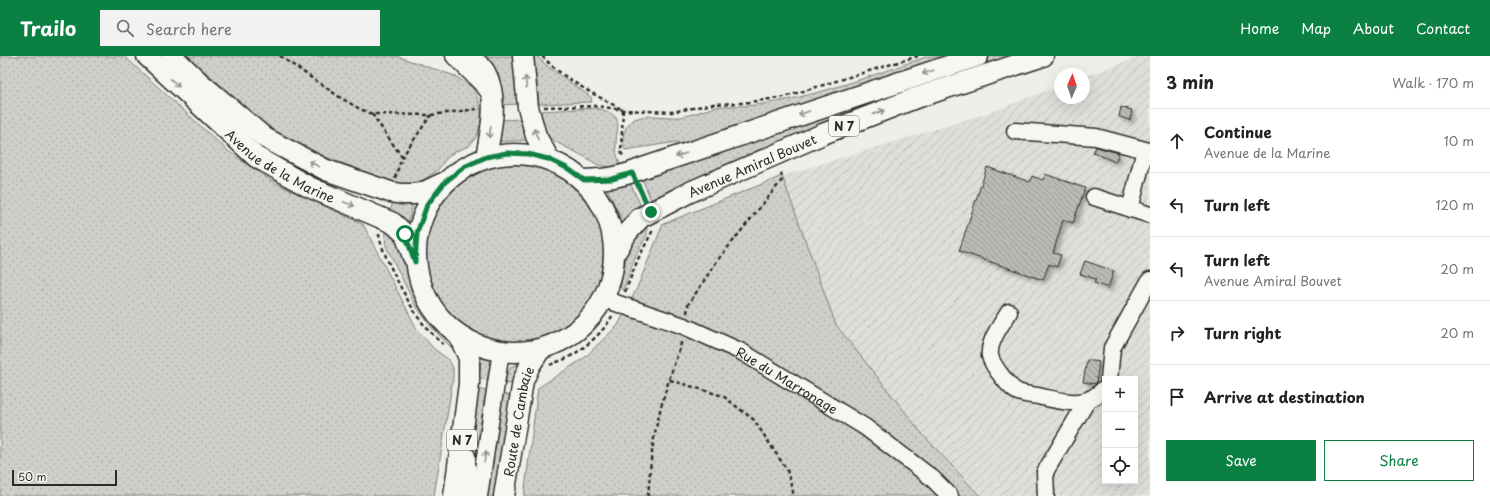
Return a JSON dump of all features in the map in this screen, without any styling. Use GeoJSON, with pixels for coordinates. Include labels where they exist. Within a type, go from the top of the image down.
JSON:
{"type":"FeatureCollection","features":[{"type":"Feature","properties":{"kind":"main road","name":"Avenue de la Marine"},"geometry":{"type":"LineString","coordinates":[[146,56],[256,157],[309,187],[382,217],[393,223],[405,234],[423,291],[452,340]]}},
{"type":"Feature","properties":{"kind":"main road","name":"Avenue de la Marine"},"geometry":{"type":"LineString","coordinates":[[172,56],[198,82],[265,138],[326,170],[390,192],[402,194],[422,193],[445,182]]}},
{"type":"Feature","properties":{"kind":"main road"},"geometry":{"type":"LineString","coordinates":[[467,56],[478,64],[485,72],[488,101],[492,119],[486,157]]}},
{"type":"Feature","properties":{"kind":"main road"},"geometry":{"type":"LineString","coordinates":[[523,56],[528,107],[536,136],[548,159]]}},
{"type":"Feature","properties":{"kind":"main road","name":"Avenue Amiral Bouvet"},"geometry":{"type":"LineString","coordinates":[[584,180],[612,179],[632,173],[758,129],[978,56]]}},
{"type":"Feature","properties":{"kind":"main road","name":"Avenue Amiral Bouvet"},"geometry":{"type":"LineString","coordinates":[[616,253],[627,232],[640,218],[690,192],[823,134],[913,99],[1043,56]]}},
{"type":"Feature","properties":{"kind":"main road"},"geometry":{"type":"LineString","coordinates":[[415,262],[417,233],[427,205],[445,182],[464,167],[486,157],[507,153],[528,154],[548,159],[567,168],[584,180],[595,192],[604,206],[610,221],[616,253],[612,277],[604,299],[588,322],[566,339],[540,350],[520,352],[501,351],[452,340]]}},
{"type":"Feature","properties":{"kind":"main road"},"geometry":{"type":"LineString","coordinates":[[452,340],[469,358],[469,384]]}},
{"type":"Feature","properties":{"kind":"main road","name":"Route de Cambaie"},"geometry":{"type":"LineString","coordinates":[[504,496],[523,381],[530,365],[540,350]]}},
{"type":"Feature","properties":{"kind":"main road","name":"N 7"},"geometry":{"type":"LineString","coordinates":[[454,496],[469,384]]}},
{"type":"Feature","properties":{"kind":"lane"},"geometry":{"type":"LineString","coordinates":[[454,56],[482,84],[488,101]]}},
{"type":"Feature","properties":{"kind":"lane"},"geometry":{"type":"LineString","coordinates":[[1015,131],[1096,137],[1145,150],[1130,209]]}},
{"type":"Feature","properties":{"kind":"lane"},"geometry":{"type":"LineString","coordinates":[[1094,197],[1150,215]]}},
{"type":"Feature","properties":{"kind":"lane"},"geometry":{"type":"LineString","coordinates":[[1109,376],[1112,348],[1150,280]]}},
{"type":"Feature","properties":{"kind":"lane","name":"Rue du Marronage"},"geometry":{"type":"LineString","coordinates":[[604,299],[684,326],[742,352],[865,427],[932,478],[950,496]]}},
{"type":"Feature","properties":{"kind":"lane"},"geometry":{"type":"LineString","coordinates":[[1009,312],[991,345],[990,357],[997,372],[1017,392],[1074,403],[1088,401],[1098,396],[1102,391]]}},
{"type":"Feature","properties":{"kind":"lane"},"geometry":{"type":"LineString","coordinates":[[479,496],[501,351]]}},
{"type":"Feature","properties":{"kind":"lane"},"geometry":{"type":"LineString","coordinates":[[467,496],[469,384]]}},
{"type":"Feature","properties":{"kind":"lane"},"geometry":{"type":"LineString","coordinates":[[1046,496],[1045,472],[1088,401]]}},
{"type":"Feature","properties":{"kind":"path"},"geometry":{"type":"LineString","coordinates":[[280,56],[360,110],[372,114],[431,115],[488,101]]}},
{"type":"Feature","properties":{"kind":"path"},"geometry":{"type":"LineString","coordinates":[[542,56],[549,64],[587,90],[623,110]]}},
{"type":"Feature","properties":{"kind":"path"},"geometry":{"type":"LineString","coordinates":[[539,107],[597,106],[623,110],[672,112],[713,104],[742,103],[784,97],[918,56]]}},
{"type":"Feature","properties":{"kind":"path"},"geometry":{"type":"LineString","coordinates":[[623,110],[621,152],[654,220],[654,229],[638,259],[624,294]]}},
{"type":"Feature","properties":{"kind":"path"},"geometry":{"type":"LineString","coordinates":[[372,114],[402,157]]}},
{"type":"Feature","properties":{"kind":"path"},"geometry":{"type":"LineString","coordinates":[[393,182],[402,157],[431,115]]}},
{"type":"Feature","properties":{"kind":"path"},"geometry":{"type":"LineString","coordinates":[[379,231],[381,245],[408,301],[418,318],[431,333],[452,340]]}},
{"type":"Feature","properties":{"kind":"path"},"geometry":{"type":"LineString","coordinates":[[546,368],[568,358],[591,341],[609,323]]}},
{"type":"Feature","properties":{"kind":"path"},"geometry":{"type":"LineString","coordinates":[[670,380],[723,396],[754,420],[787,470],[794,496]]}},
{"type":"Feature","properties":{"kind":"shaded area"},"geometry":{"type":"Polygon","coordinates":[[[0,56],[124,56],[228,151],[273,182],[363,224],[418,331],[434,349],[449,360],[453,368],[453,379],[434,496],[0,496],[0,56]]]}},
{"type":"Feature","properties":{"kind":"shaded area"},"geometry":{"type":"Polygon","coordinates":[[[188,56],[396,56],[455,76],[472,87],[479,101],[481,122],[477,136],[469,146],[454,152],[446,159],[437,171],[423,180],[407,184],[393,182],[304,149],[275,133],[188,56]]]}},
{"type":"Feature","properties":{"kind":"shaded area"},"geometry":{"type":"Polygon","coordinates":[[[484,56],[518,56],[522,104],[497,105],[487,61],[484,56]]]}},
{"type":"Feature","properties":{"kind":"shaded area"},"geometry":{"type":"Polygon","coordinates":[[[534,56],[537,56],[546,65],[591,97],[592,102],[539,104],[534,56]]]}},
{"type":"Feature","properties":{"kind":"shaded area"},"geometry":{"type":"Polygon","coordinates":[[[929,56],[954,56],[679,147],[677,142],[625,150],[623,137],[626,128],[631,121],[640,117],[680,117],[715,107],[745,106],[777,102],[843,85],[929,56]]]}},
{"type":"Feature","properties":{"kind":"shaded area"},"geometry":{"type":"Polygon","coordinates":[[[990,56],[1014,56],[868,104],[651,200],[641,176],[865,97],[990,56]]]}},
{"type":"Feature","properties":{"kind":"shaded area"},"geometry":{"type":"Polygon","coordinates":[[[1140,56],[1150,56],[1150,496],[980,496],[924,436],[836,325],[782,176],[985,114],[1054,88],[1054,104],[1090,104],[1090,75],[1140,56]]]}},
{"type":"Feature","properties":{"kind":"shaded area"},"geometry":{"type":"Polygon","coordinates":[[[596,108],[612,114],[618,122],[616,150],[621,167],[598,165],[546,137],[537,113],[541,111],[596,108]]]}},
{"type":"Feature","properties":{"kind":"shaded area"},"geometry":{"type":"Polygon","coordinates":[[[523,119],[530,140],[493,142],[498,120],[523,119]]]}},
{"type":"Feature","properties":{"kind":"shaded area"},"geometry":{"type":"Polygon","coordinates":[[[514,159],[532,161],[549,166],[565,175],[579,186],[590,200],[599,216],[604,233],[606,251],[604,269],[599,286],[590,302],[579,316],[565,327],[549,336],[532,341],[514,343],[496,341],[479,336],[463,327],[449,316],[438,302],[429,286],[424,269],[422,251],[424,233],[429,216],[438,200],[449,186],[463,175],[479,166],[496,161],[514,159]]]}},
{"type":"Feature","properties":{"kind":"shaded area"},"geometry":{"type":"Polygon","coordinates":[[[782,176],[836,325],[924,436],[980,496],[524,496],[538,388],[584,358],[618,325],[637,288],[663,224],[782,176]]]}},
{"type":"Feature","properties":{"kind":"shaded area"},"geometry":{"type":"Polygon","coordinates":[[[630,183],[640,204],[622,220],[606,187],[630,183]]]}},
{"type":"Feature","properties":{"kind":"shaded area"},"geometry":{"type":"Polygon","coordinates":[[[394,199],[414,202],[407,224],[389,214],[394,199]]]}},
{"type":"Feature","properties":{"kind":"shaded area"},"geometry":{"type":"Polygon","coordinates":[[[647,221],[647,235],[636,255],[623,291],[620,287],[625,265],[627,243],[647,221]]]}},
{"type":"Feature","properties":{"kind":"shaded area"},"geometry":{"type":"Polygon","coordinates":[[[384,227],[396,237],[404,253],[409,276],[419,304],[436,326],[454,341],[457,353],[432,328],[415,305],[386,246],[384,227]]]}},
{"type":"Feature","properties":{"kind":"shaded area"},"geometry":{"type":"Polygon","coordinates":[[[481,358],[491,360],[488,380],[479,379],[481,358]]]}},
{"type":"Feature","properties":{"kind":"shaded area"},"geometry":{"type":"Polygon","coordinates":[[[518,362],[514,384],[503,383],[510,368],[518,362]]]}},
{"type":"Feature","properties":{"kind":"shaded area"},"geometry":{"type":"Polygon","coordinates":[[[478,389],[486,391],[471,488],[469,488],[472,434],[478,389]]]}},
{"type":"Feature","properties":{"kind":"shaded area"},"geometry":{"type":"Polygon","coordinates":[[[502,394],[512,396],[497,496],[487,496],[502,394]]]}},
{"type":"Feature","properties":{"kind":"building"},"geometry":{"type":"Polygon","coordinates":[[[1121,107],[1132,110],[1130,120],[1119,117],[1121,107]]]}},
{"type":"Feature","properties":{"kind":"building"},"geometry":{"type":"Polygon","coordinates":[[[1096,147],[1119,153],[1115,162],[1093,152],[1096,147]]]}},
{"type":"Feature","properties":{"kind":"building"},"geometry":{"type":"Polygon","coordinates":[[[987,167],[1030,182],[1032,176],[1043,180],[1045,174],[1085,188],[1073,223],[1063,220],[1053,253],[1061,255],[1057,267],[1049,264],[1043,280],[959,251],[987,167]]]}},
{"type":"Feature","properties":{"kind":"building"},"geometry":{"type":"Polygon","coordinates":[[[1085,261],[1114,271],[1108,288],[1094,283],[1096,279],[1080,274],[1085,261]]]}},
{"type":"Feature","properties":{"kind":"building"},"geometry":{"type":"Polygon","coordinates":[[[1087,360],[1099,362],[1096,384],[1083,382],[1087,360]]]}},
{"type":"Feature","properties":{"kind":"route"},"geometry":{"type":"LineString","coordinates":[[405,234],[415,262],[417,233],[427,205],[445,182],[464,167],[486,157],[507,153],[528,154],[548,159],[567,168],[584,180],[612,179],[632,173],[651,212]]}}]}
